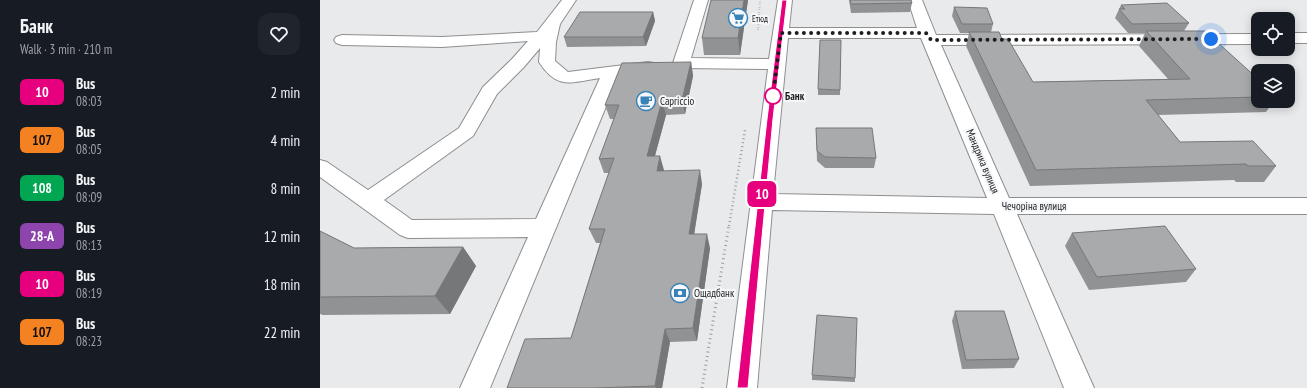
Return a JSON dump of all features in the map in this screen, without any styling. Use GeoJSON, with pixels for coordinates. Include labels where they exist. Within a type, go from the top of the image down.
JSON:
{"type":"FeatureCollection","features":[{"type":"Feature","properties":{"kind":"street"},"geometry":{"type":"LineString","coordinates":[[367,201],[466,132],[489,90],[518,62],[547,30],[569,0]]}},
{"type":"Feature","properties":{"kind":"street"},"geometry":{"type":"LineString","coordinates":[[681,63],[701,0]]}},
{"type":"Feature","properties":{"kind":"street"},"geometry":{"type":"LineString","coordinates":[[742,388],[761,202],[785,0]]}},
{"type":"Feature","properties":{"kind":"street","name":"Мандрика вулиця"},"geometry":{"type":"LineString","coordinates":[[915,0],[928,37],[1079,388]]}},
{"type":"Feature","properties":{"kind":"street"},"geometry":{"type":"LineString","coordinates":[[342,40],[442,42],[547,30]]}},
{"type":"Feature","properties":{"kind":"street"},"geometry":{"type":"LineString","coordinates":[[547,30],[547,62],[564,78],[681,63],[778,64]]}},
{"type":"Feature","properties":{"kind":"street"},"geometry":{"type":"LineString","coordinates":[[781,33],[928,37],[1251,39]]}},
{"type":"Feature","properties":{"kind":"street"},"geometry":{"type":"LineString","coordinates":[[1295,38],[1307,38]]}},
{"type":"Feature","properties":{"kind":"street"},"geometry":{"type":"LineString","coordinates":[[475,388],[612,72]]}},
{"type":"Feature","properties":{"kind":"street"},"geometry":{"type":"LineString","coordinates":[[320,168],[408,229],[545,228]]}},
{"type":"Feature","properties":{"kind":"street","name":"Чечоріна вулиця"},"geometry":{"type":"LineString","coordinates":[[761,202],[1002,206],[1307,206]]}},
{"type":"Feature","properties":{"kind":"path"},"geometry":{"type":"LineString","coordinates":[[756,64],[760,0]]}},
{"type":"Feature","properties":{"kind":"path"},"geometry":{"type":"LineString","coordinates":[[702,388],[746,126]]}},
{"type":"Feature","properties":{"kind":"building"},"geometry":{"type":"Polygon","coordinates":[[[711,0],[744,0],[738,38],[702,38],[711,0]]]}},
{"type":"Feature","properties":{"kind":"building"},"geometry":{"type":"Polygon","coordinates":[[[850,0],[911,0],[912,3],[851,4],[850,0]]]}},
{"type":"Feature","properties":{"kind":"building"},"geometry":{"type":"Polygon","coordinates":[[[1167,3],[1189,23],[1132,24],[1119,9],[1125,9],[1121,5],[1167,3]]]}},
{"type":"Feature","properties":{"kind":"building"},"geometry":{"type":"Polygon","coordinates":[[[954,7],[987,8],[993,24],[962,24],[954,7]]]}},
{"type":"Feature","properties":{"kind":"building"},"geometry":{"type":"Polygon","coordinates":[[[580,12],[653,12],[643,37],[564,37],[580,12]]]}},
{"type":"Feature","properties":{"kind":"building"},"geometry":{"type":"Polygon","coordinates":[[[1146,31],[1205,31],[1251,73],[1251,97],[1146,100],[1180,142],[1253,141],[1276,166],[1248,166],[1246,164],[1036,170],[969,32],[999,32],[1002,39],[1008,39],[1033,82],[1190,79],[1146,31]]]}},
{"type":"Feature","properties":{"kind":"building"},"geometry":{"type":"Polygon","coordinates":[[[820,40],[841,40],[840,90],[818,89],[820,40]]]}},
{"type":"Feature","properties":{"kind":"building"},"geometry":{"type":"Polygon","coordinates":[[[691,62],[682,100],[662,101],[647,156],[660,156],[657,171],[700,170],[689,234],[707,234],[693,328],[665,329],[655,386],[507,388],[525,339],[571,338],[605,229],[589,229],[614,158],[599,159],[619,105],[605,105],[622,63],[691,62]]]}},
{"type":"Feature","properties":{"kind":"building"},"geometry":{"type":"Polygon","coordinates":[[[816,128],[872,128],[876,158],[825,157],[817,151],[816,128]]]}},
{"type":"Feature","properties":{"kind":"building"},"geometry":{"type":"Polygon","coordinates":[[[1165,226],[1196,269],[1097,277],[1072,233],[1165,226]]]}},
{"type":"Feature","properties":{"kind":"building"},"geometry":{"type":"Polygon","coordinates":[[[320,231],[354,248],[463,247],[435,296],[320,297],[320,231]]]}},
{"type":"Feature","properties":{"kind":"building"},"geometry":{"type":"Polygon","coordinates":[[[955,311],[1004,311],[1019,359],[966,360],[955,311]]]}},
{"type":"Feature","properties":{"kind":"building"},"geometry":{"type":"Polygon","coordinates":[[[817,315],[857,318],[855,378],[812,375],[817,315]]]}},
{"type":"Feature","properties":{"kind":"bus line","name":"10"},"geometry":{"type":"LineString","coordinates":[[742,388],[759,218],[785,0]]}},
{"type":"Feature","properties":{"kind":"place","name":"Етюд"},"geometry":{"type":"Point","coordinates":[738,18]}},
{"type":"Feature","properties":{"kind":"place","name":"Банк"},"geometry":{"type":"Point","coordinates":[773,96]}},
{"type":"Feature","properties":{"kind":"place","name":"Capriccio"},"geometry":{"type":"Point","coordinates":[646,101]}},
{"type":"Feature","properties":{"kind":"place","name":"Ощадбанк"},"geometry":{"type":"Point","coordinates":[680,293]}},
{"type":"Feature","properties":{"kind":"route"},"geometry":{"type":"LineString","coordinates":[[773,96],[781,33],[926,33],[931,40],[1211,39]]}}]}
